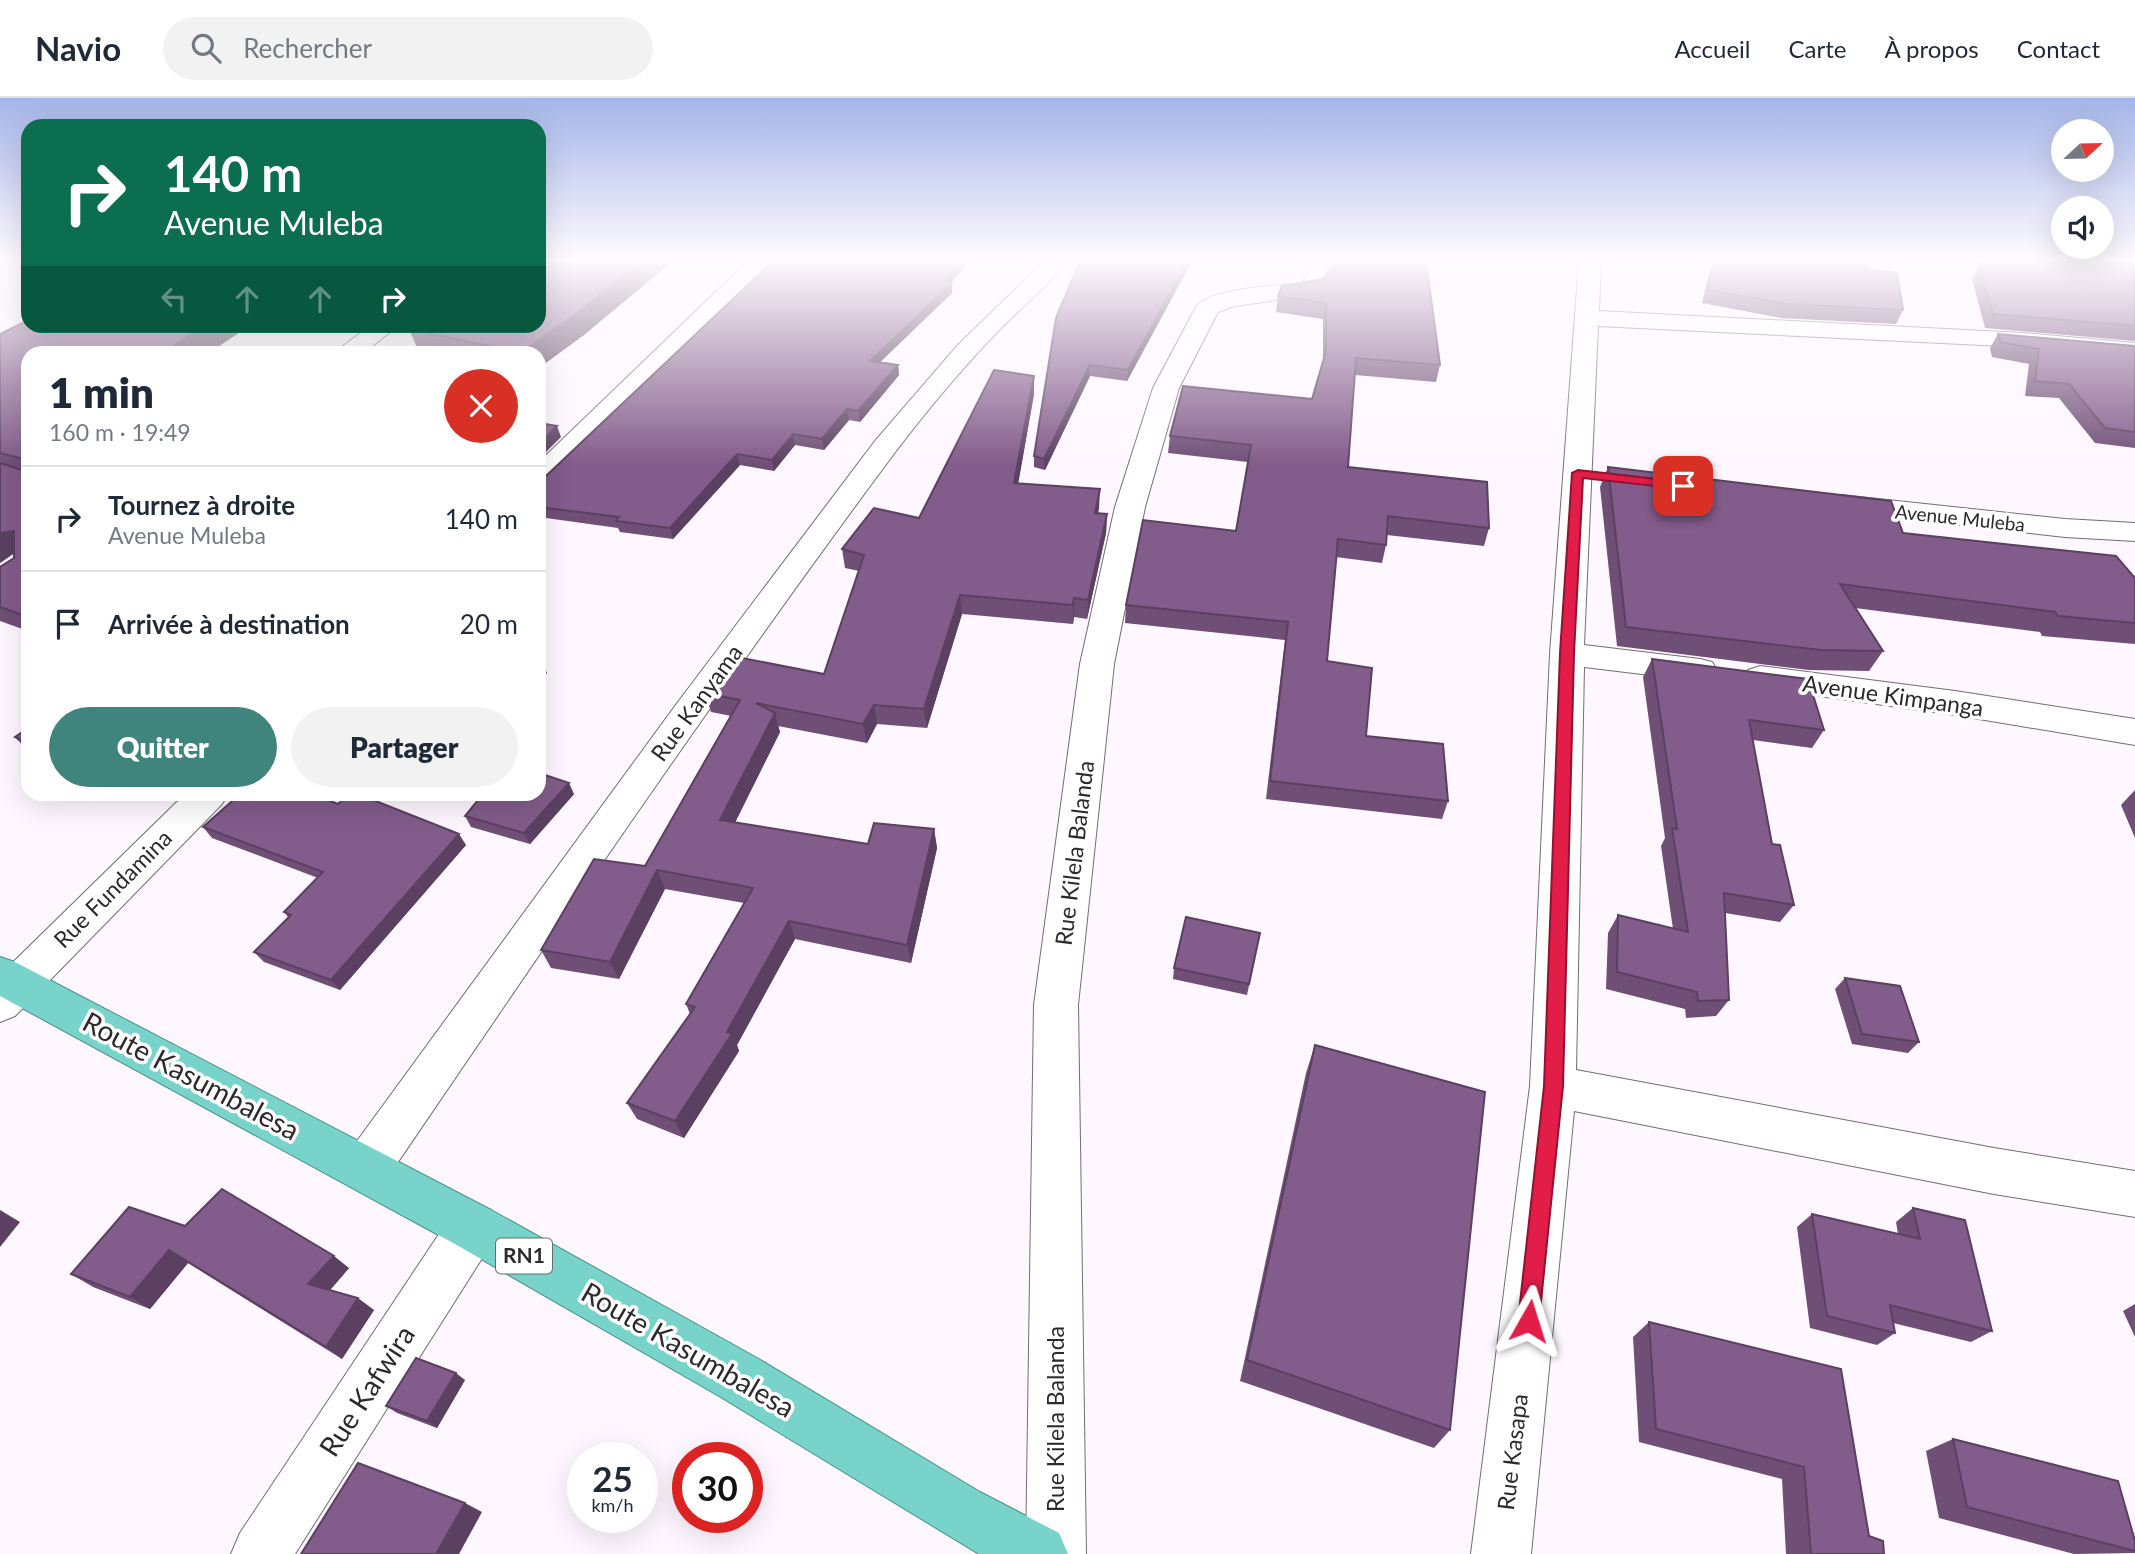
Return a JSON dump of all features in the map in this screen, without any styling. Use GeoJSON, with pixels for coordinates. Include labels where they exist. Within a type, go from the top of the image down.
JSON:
{"type":"FeatureCollection","features":[{"type":"Feature","properties":{"kind":"highway","name":"Route Kasumbalesa"},"geometry":{"type":"LineString","coordinates":[[6,988],[366,1168],[738,1377],[960,1512],[1038,1554]]}},
{"type":"Feature","properties":{"kind":"street"},"geometry":{"type":"LineString","coordinates":[[546,471],[693,329]]}},
{"type":"Feature","properties":{"kind":"street","name":"Rue Kanyama"},"geometry":{"type":"LineString","coordinates":[[366,1168],[709,685],[888,443],[957,359],[987,329]]}},
{"type":"Feature","properties":{"kind":"street","name":"Rue Kilela Balanda"},"geometry":{"type":"LineString","coordinates":[[1056,1554],[1056,1005],[1097,664],[1112,587],[1130,508],[1166,388],[1197,329]]}},
{"type":"Feature","properties":{"kind":"street","name":"Rue Kasapa"},"geometry":{"type":"LineString","coordinates":[[1501,1554],[1553,1086],[1567,653],[1591,475],[1587,329]]}},
{"type":"Feature","properties":{"kind":"street"},"geometry":{"type":"LineString","coordinates":[[1804,329],[2023,340],[2135,351]]}},
{"type":"Feature","properties":{"kind":"street"},"geometry":{"type":"LineString","coordinates":[[356,346],[376,333]]}},
{"type":"Feature","properties":{"kind":"street","name":"Avenue Muleba"},"geometry":{"type":"LineString","coordinates":[[1813,501],[2065,528],[2135,532]]}},
{"type":"Feature","properties":{"kind":"street","name":"Avenue Kimpanga"},"geometry":{"type":"LineString","coordinates":[[1567,653],[1955,703],[2135,732]]}},
{"type":"Feature","properties":{"kind":"street","name":"Rue Fundamina"},"geometry":{"type":"LineString","coordinates":[[6,988],[202,801]]}},
{"type":"Feature","properties":{"kind":"street"},"geometry":{"type":"LineString","coordinates":[[1553,1086],[1994,1171],[2135,1194]]}},
{"type":"Feature","properties":{"kind":"street","name":"Rue Kafwira"},"geometry":{"type":"LineString","coordinates":[[261,1554],[473,1227]]}},
{"type":"Feature","properties":{"kind":"building"},"geometry":{"type":"Polygon","coordinates":[[[10,329],[21,329],[21,333],[193,333],[173,346],[21,346],[21,458],[0,453],[0,334],[10,329]]]}},
{"type":"Feature","properties":{"kind":"building"},"geometry":{"type":"Polygon","coordinates":[[[546,329],[555,329],[531,346],[488,346],[428,333],[546,333],[546,329]]]}},
{"type":"Feature","properties":{"kind":"building"},"geometry":{"type":"Polygon","coordinates":[[[701,329],[904,329],[870,361],[898,365],[858,411],[847,409],[822,439],[793,434],[772,460],[737,454],[670,528],[616,521],[619,517],[546,508],[547,475],[701,329]]]}},
{"type":"Feature","properties":{"kind":"building"},"geometry":{"type":"Polygon","coordinates":[[[1054,329],[1150,329],[1128,370],[1090,365],[1044,459],[1034,456],[1054,329]]]}},
{"type":"Feature","properties":{"kind":"building"},"geometry":{"type":"Polygon","coordinates":[[[1326,329],[1435,329],[1440,365],[1356,358],[1348,467],[1487,482],[1489,528],[1388,516],[1386,545],[1338,539],[1327,661],[1372,668],[1366,736],[1443,744],[1448,801],[1270,781],[1288,622],[1126,605],[1143,520],[1236,531],[1251,445],[1170,436],[1183,386],[1312,399],[1326,351],[1326,329]]]}},
{"type":"Feature","properties":{"kind":"building"},"geometry":{"type":"Polygon","coordinates":[[[1998,334],[2135,346],[2135,432],[2105,428],[2069,384],[2035,381],[2039,349],[2001,342],[1998,334]]]}},
{"type":"Feature","properties":{"kind":"building"},"geometry":{"type":"Polygon","coordinates":[[[994,370],[1034,376],[1014,483],[1100,489],[1095,513],[1107,514],[1088,600],[1074,598],[1073,605],[960,595],[924,709],[874,705],[863,724],[756,703],[775,713],[720,820],[868,844],[874,823],[934,829],[907,945],[789,921],[727,1032],[732,1034],[675,1121],[627,1103],[695,1007],[686,1004],[753,888],[657,870],[610,962],[541,950],[594,859],[645,866],[740,700],[705,693],[732,656],[824,674],[864,555],[842,549],[874,508],[919,518],[994,370]]]}},
{"type":"Feature","properties":{"kind":"building"},"geometry":{"type":"Polygon","coordinates":[[[546,424],[557,426],[546,437],[546,424]]]}},
{"type":"Feature","properties":{"kind":"building"},"geometry":{"type":"Polygon","coordinates":[[[0,463],[21,470],[21,614],[0,607],[0,567],[14,558],[14,531],[0,533],[0,463]]]}},
{"type":"Feature","properties":{"kind":"building"},"geometry":{"type":"Polygon","coordinates":[[[1608,467],[1891,501],[1903,533],[2116,556],[2135,578],[2135,623],[2058,616],[2055,612],[1840,584],[1883,651],[1821,650],[1626,627],[1608,467]]]}},
{"type":"Feature","properties":{"kind":"building"},"geometry":{"type":"Polygon","coordinates":[[[1652,659],[1808,679],[1824,730],[1749,720],[1772,844],[1780,845],[1794,905],[1724,893],[1729,1000],[1698,1001],[1697,992],[1617,972],[1618,915],[1688,932],[1672,828],[1677,829],[1652,659]]]}},
{"type":"Feature","properties":{"kind":"building"},"geometry":{"type":"Polygon","coordinates":[[[546,775],[569,783],[524,833],[465,816],[477,801],[546,801],[546,775]]]}},
{"type":"Feature","properties":{"kind":"building"},"geometry":{"type":"Polygon","coordinates":[[[232,801],[330,801],[338,804],[341,801],[376,801],[459,834],[331,980],[254,952],[291,915],[284,912],[323,872],[203,827],[232,801]]]}},
{"type":"Feature","properties":{"kind":"building"},"geometry":{"type":"Polygon","coordinates":[[[1186,917],[1260,933],[1249,984],[1174,968],[1186,917]]]}},
{"type":"Feature","properties":{"kind":"building"},"geometry":{"type":"Polygon","coordinates":[[[1845,978],[1900,986],[1919,1042],[1862,1034],[1845,978]]]}},
{"type":"Feature","properties":{"kind":"building"},"geometry":{"type":"Polygon","coordinates":[[[1315,1045],[1485,1092],[1450,1430],[1247,1360],[1315,1045]]]}},
{"type":"Feature","properties":{"kind":"building"},"geometry":{"type":"Polygon","coordinates":[[[222,1189],[334,1256],[308,1284],[358,1298],[326,1347],[169,1250],[130,1297],[71,1274],[129,1207],[185,1226],[222,1189]]]}},
{"type":"Feature","properties":{"kind":"building"},"geometry":{"type":"Polygon","coordinates":[[[1913,1208],[1965,1220],[1992,1331],[1890,1305],[1895,1333],[1827,1316],[1812,1214],[1920,1239],[1913,1208]]]}},
{"type":"Feature","properties":{"kind":"building"},"geometry":{"type":"Polygon","coordinates":[[[1649,1322],[1841,1369],[1869,1536],[1883,1541],[1884,1554],[1811,1554],[1804,1467],[1656,1429],[1649,1322]]]}},
{"type":"Feature","properties":{"kind":"building"},"geometry":{"type":"Polygon","coordinates":[[[416,1358],[456,1373],[427,1421],[386,1406],[416,1358]]]}},
{"type":"Feature","properties":{"kind":"building"},"geometry":{"type":"Polygon","coordinates":[[[1953,1439],[2118,1481],[2135,1541],[2135,1551],[1967,1507],[1953,1439]]]}},
{"type":"Feature","properties":{"kind":"building"},"geometry":{"type":"Polygon","coordinates":[[[358,1463],[465,1503],[436,1554],[301,1554],[358,1463]]]}},
{"type":"Feature","properties":{"kind":"route"},"geometry":{"type":"LineString","coordinates":[[1529,1321],[1553,1086],[1567,653],[1578,473],[1683,486]]}}]}
